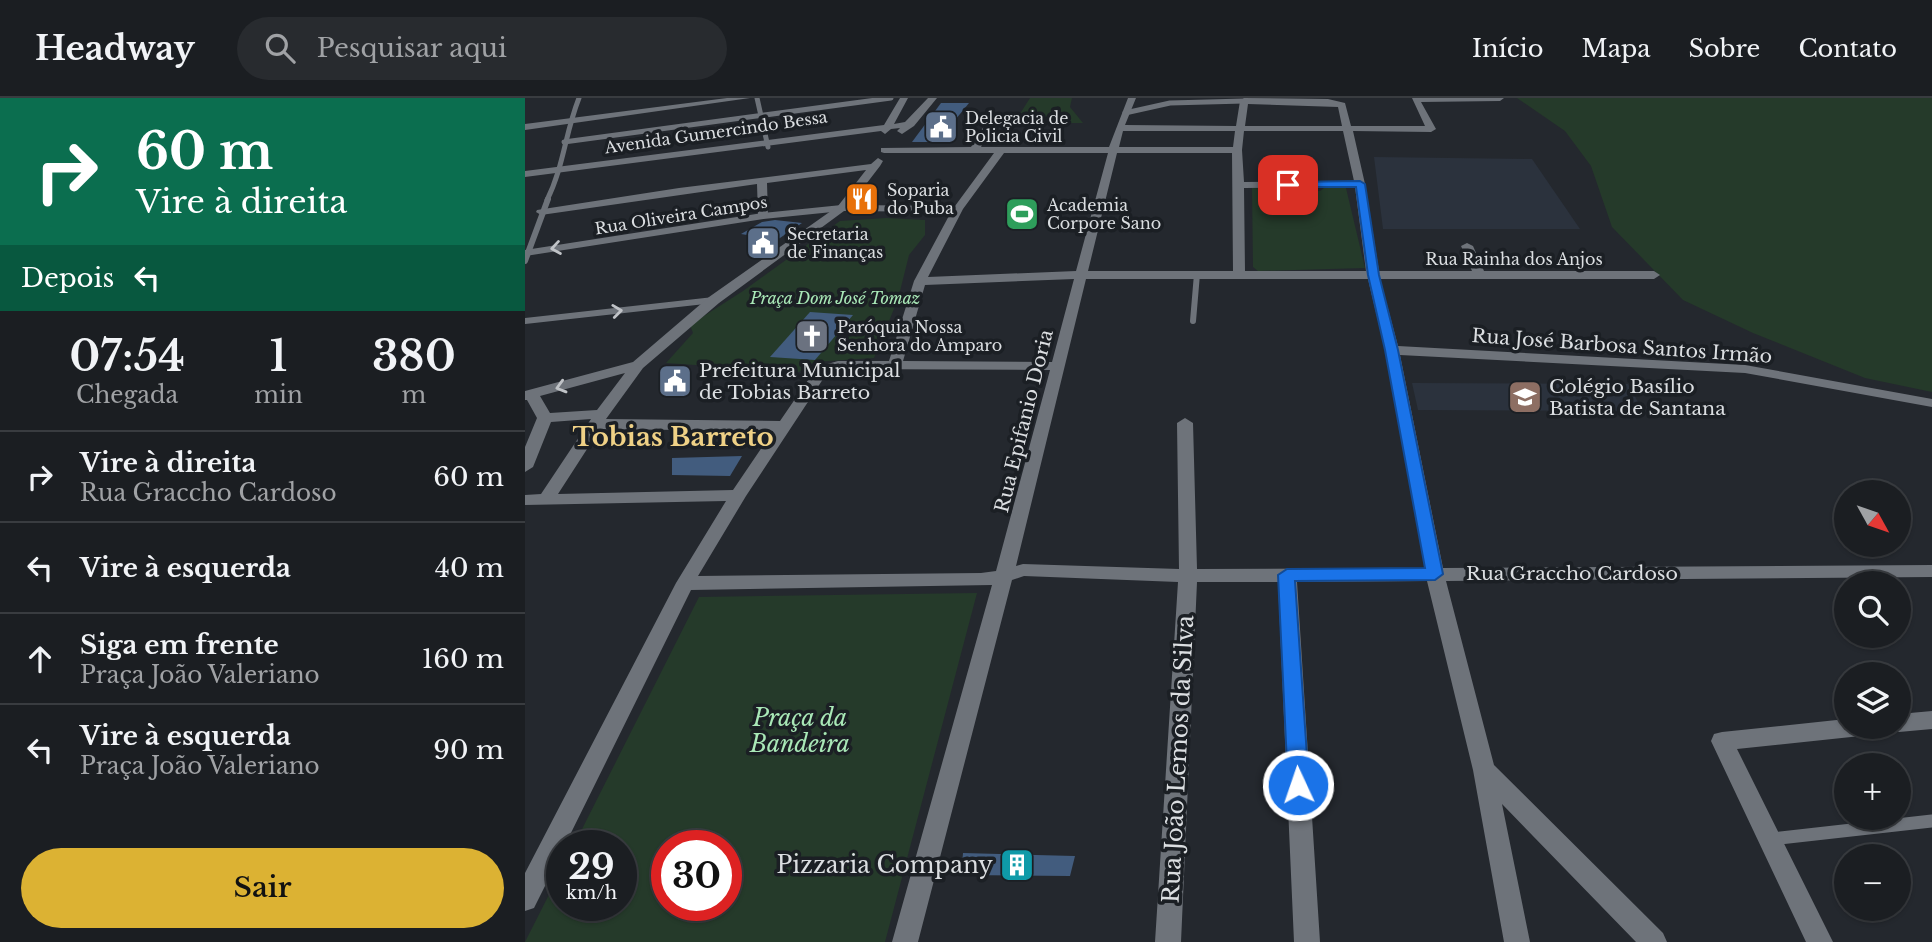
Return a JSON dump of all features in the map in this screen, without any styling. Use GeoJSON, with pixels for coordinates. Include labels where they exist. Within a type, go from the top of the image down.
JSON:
{"type":"FeatureCollection","features":[{"type":"Feature","properties":{"kind":"street"},"geometry":{"type":"LineString","coordinates":[[525,127],[746,98]]}},
{"type":"Feature","properties":{"kind":"street"},"geometry":{"type":"LineString","coordinates":[[547,498],[638,365],[714,300],[842,208],[883,153],[888,132],[904,98]]}},
{"type":"Feature","properties":{"kind":"street","name":"Avenida Gumercindo Bessa"},"geometry":{"type":"LineString","coordinates":[[525,179],[559,172],[769,144],[888,132],[908,126],[933,98]]}},
{"type":"Feature","properties":{"kind":"street","name":"Rua Epifanio Doria"},"geometry":{"type":"LineString","coordinates":[[1004,576],[1119,128],[1132,98]]}},
{"type":"Feature","properties":{"kind":"street"},"geometry":{"type":"LineString","coordinates":[[1119,128],[1431,129],[1415,100],[1500,98]]}},
{"type":"Feature","properties":{"kind":"street"},"geometry":{"type":"LineString","coordinates":[[1239,274],[1237,150],[1244,101],[1266,99],[1328,102],[1344,107],[1360,184],[1373,275],[1392,350],[1435,574],[1484,770],[1517,942]]}},
{"type":"Feature","properties":{"kind":"street"},"geometry":{"type":"LineString","coordinates":[[974,151],[993,118]]}},
{"type":"Feature","properties":{"kind":"street"},"geometry":{"type":"LineString","coordinates":[[541,212],[679,191],[883,153],[1237,150]]}},
{"type":"Feature","properties":{"kind":"street"},"geometry":{"type":"LineString","coordinates":[[895,365],[919,281],[958,209],[1000,151]]}},
{"type":"Feature","properties":{"kind":"street"},"geometry":{"type":"LineString","coordinates":[[679,191],[875,166]]}},
{"type":"Feature","properties":{"kind":"street","name":"Avenida Gumercindo Bessa"},"geometry":{"type":"LineString","coordinates":[[525,174],[559,172]]}},
{"type":"Feature","properties":{"kind":"street"},"geometry":{"type":"LineString","coordinates":[[761,182],[763,216]]}},
{"type":"Feature","properties":{"kind":"street"},"geometry":{"type":"LineString","coordinates":[[1239,185],[1360,184]]}},
{"type":"Feature","properties":{"kind":"street"},"geometry":{"type":"LineString","coordinates":[[842,208],[958,209]]}},
{"type":"Feature","properties":{"kind":"street"},"geometry":{"type":"LineString","coordinates":[[1467,246],[1480,275]]}},
{"type":"Feature","properties":{"kind":"street","name":"Rua Rainha dos Anjos"},"geometry":{"type":"LineString","coordinates":[[919,281],[1197,274],[1654,275]]}},
{"type":"Feature","properties":{"kind":"street","name":"Rua José Barbosa Santos Irmão"},"geometry":{"type":"LineString","coordinates":[[1392,350],[1745,369],[1932,403]]}},
{"type":"Feature","properties":{"kind":"street"},"geometry":{"type":"LineString","coordinates":[[545,418],[528,396],[638,365]]}},
{"type":"Feature","properties":{"kind":"street"},"geometry":{"type":"LineString","coordinates":[[525,899],[685,583],[738,495],[822,370],[838,365],[1059,366]]}},
{"type":"Feature","properties":{"kind":"street"},"geometry":{"type":"LineString","coordinates":[[545,418],[783,426]]}},
{"type":"Feature","properties":{"kind":"street"},"geometry":{"type":"LineString","coordinates":[[525,467],[545,418]]}},
{"type":"Feature","properties":{"kind":"street","name":"Rua João Lemos da Silva"},"geometry":{"type":"LineString","coordinates":[[1168,942],[1188,576],[1185,423]]}},
{"type":"Feature","properties":{"kind":"street"},"geometry":{"type":"LineString","coordinates":[[525,500],[738,495]]}},
{"type":"Feature","properties":{"kind":"street","name":"Rua Graccho Cardoso"},"geometry":{"type":"LineString","coordinates":[[1004,576],[1023,570],[1188,576],[1932,571]]}},
{"type":"Feature","properties":{"kind":"street"},"geometry":{"type":"LineString","coordinates":[[1287,575],[1307,942]]}},
{"type":"Feature","properties":{"kind":"street"},"geometry":{"type":"LineString","coordinates":[[685,583],[981,580],[1004,576],[905,942]]}},
{"type":"Feature","properties":{"kind":"street"},"geometry":{"type":"LineString","coordinates":[[1911,722],[1932,720]]}},
{"type":"Feature","properties":{"kind":"street"},"geometry":{"type":"LineString","coordinates":[[1820,942],[1722,741],[1834,730]]}},
{"type":"Feature","properties":{"kind":"street"},"geometry":{"type":"LineString","coordinates":[[1484,770],[1654,942]]}},
{"type":"Feature","properties":{"kind":"lane"},"geometry":{"type":"LineString","coordinates":[[525,261],[541,212],[559,172],[570,121],[579,98]]}},
{"type":"Feature","properties":{"kind":"lane"},"geometry":{"type":"LineString","coordinates":[[757,98],[769,144]]}},
{"type":"Feature","properties":{"kind":"lane"},"geometry":{"type":"LineString","coordinates":[[565,142],[891,98]]}},
{"type":"Feature","properties":{"kind":"lane"},"geometry":{"type":"LineString","coordinates":[[1125,113],[1170,103],[1244,101]]}},
{"type":"Feature","properties":{"kind":"lane","name":"Rua Oliveira Campos"},"geometry":{"type":"LineString","coordinates":[[526,253],[763,216],[842,208]]}},
{"type":"Feature","properties":{"kind":"lane"},"geometry":{"type":"LineString","coordinates":[[1193,321],[1197,274]]}},
{"type":"Feature","properties":{"kind":"lane"},"geometry":{"type":"LineString","coordinates":[[525,321],[714,300]]}},
{"type":"Feature","properties":{"kind":"lane"},"geometry":{"type":"LineString","coordinates":[[1772,839],[1932,821]]}},
{"type":"Feature","properties":{"kind":"shaded area"},"geometry":{"type":"Polygon","coordinates":[[[1374,157],[1532,159],[1580,229],[1383,229],[1374,157]]]}},
{"type":"Feature","properties":{"kind":"shaded area","name":"Colégio Basílio Batista de Santana"},"geometry":{"type":"Polygon","coordinates":[[[1412,383],[1628,384],[1643,411],[1418,410],[1412,383]]]}},
{"type":"Feature","properties":{"kind":"green space"},"geometry":{"type":"Polygon","coordinates":[[[1030,98],[1072,98],[1070,107],[1083,123],[1014,123],[1030,98]]]}},
{"type":"Feature","properties":{"kind":"green space"},"geometry":{"type":"Polygon","coordinates":[[[1517,98],[1932,98],[1932,392],[1865,378],[1753,333],[1683,300],[1612,227],[1591,166],[1565,131],[1517,98]]]}},
{"type":"Feature","properties":{"kind":"green space"},"geometry":{"type":"Polygon","coordinates":[[[1252,188],[1320,191],[1324,188],[1346,188],[1365,268],[1258,271],[1253,267],[1252,188]]]}},
{"type":"Feature","properties":{"kind":"green space","name":"Praça Dom José Tomaz"},"geometry":{"type":"Polygon","coordinates":[[[886,218],[925,220],[925,235],[909,255],[898,299],[874,358],[814,362],[799,372],[666,363],[693,333],[690,325],[743,291],[840,221],[886,218]]]}},
{"type":"Feature","properties":{"kind":"green space","name":"Praça da Bandeira"},"geometry":{"type":"Polygon","coordinates":[[[977,593],[885,942],[525,942],[546,901],[546,921],[637,921],[637,830],[582,830],[699,597],[977,593]]]}},
{"type":"Feature","properties":{"kind":"building"},"geometry":{"type":"Polygon","coordinates":[[[941,103],[969,103],[937,142],[912,142],[941,103]]]}},
{"type":"Feature","properties":{"kind":"building"},"geometry":{"type":"Polygon","coordinates":[[[775,220],[802,223],[777,240],[741,234],[762,222],[775,220]]]}},
{"type":"Feature","properties":{"kind":"building","name":"Paróquia Nossa Senhora do Amparo"},"geometry":{"type":"Polygon","coordinates":[[[810,312],[853,315],[815,360],[770,357],[810,312]]]}},
{"type":"Feature","properties":{"kind":"building"},"geometry":{"type":"Polygon","coordinates":[[[742,456],[730,476],[672,475],[672,458],[742,456]]]}},
{"type":"Feature","properties":{"kind":"building","name":"Pizzaria Company"},"geometry":{"type":"Polygon","coordinates":[[[963,853],[1075,856],[1070,876],[961,875],[963,853]]]}},
{"type":"Feature","properties":{"kind":"place","name":"Delegacia de Policia Civil"},"geometry":{"type":"Point","coordinates":[941,127]}},
{"type":"Feature","properties":{"kind":"place","name":"Soparia do Puba"},"geometry":{"type":"Point","coordinates":[862,199]}},
{"type":"Feature","properties":{"kind":"place","name":"Academia Corpore Sano"},"geometry":{"type":"Point","coordinates":[1022,214]}},
{"type":"Feature","properties":{"kind":"place","name":"Secretaria de Finanças"},"geometry":{"type":"Point","coordinates":[763,243]}},
{"type":"Feature","properties":{"kind":"place","name":"Paróquia Nossa Senhora do Amparo"},"geometry":{"type":"Point","coordinates":[812,336]}},
{"type":"Feature","properties":{"kind":"place","name":"Prefeitura Municipal de Tobias Barreto"},"geometry":{"type":"Point","coordinates":[675,381]}},
{"type":"Feature","properties":{"kind":"place","name":"Colégio Basílio Batista de Santana"},"geometry":{"type":"Point","coordinates":[1525,397]}},
{"type":"Feature","properties":{"kind":"place","name":"Pizzaria Company"},"geometry":{"type":"Point","coordinates":[1017,865]}},
{"type":"Feature","properties":{"kind":"district","name":"Tobias Barreto"},"geometry":{"type":"Point","coordinates":[673,437]}},
{"type":"Feature","properties":{"kind":"route"},"geometry":{"type":"LineString","coordinates":[[1288,185],[1360,184],[1373,275],[1392,350],[1435,574],[1287,575],[1298,785]]}}]}
